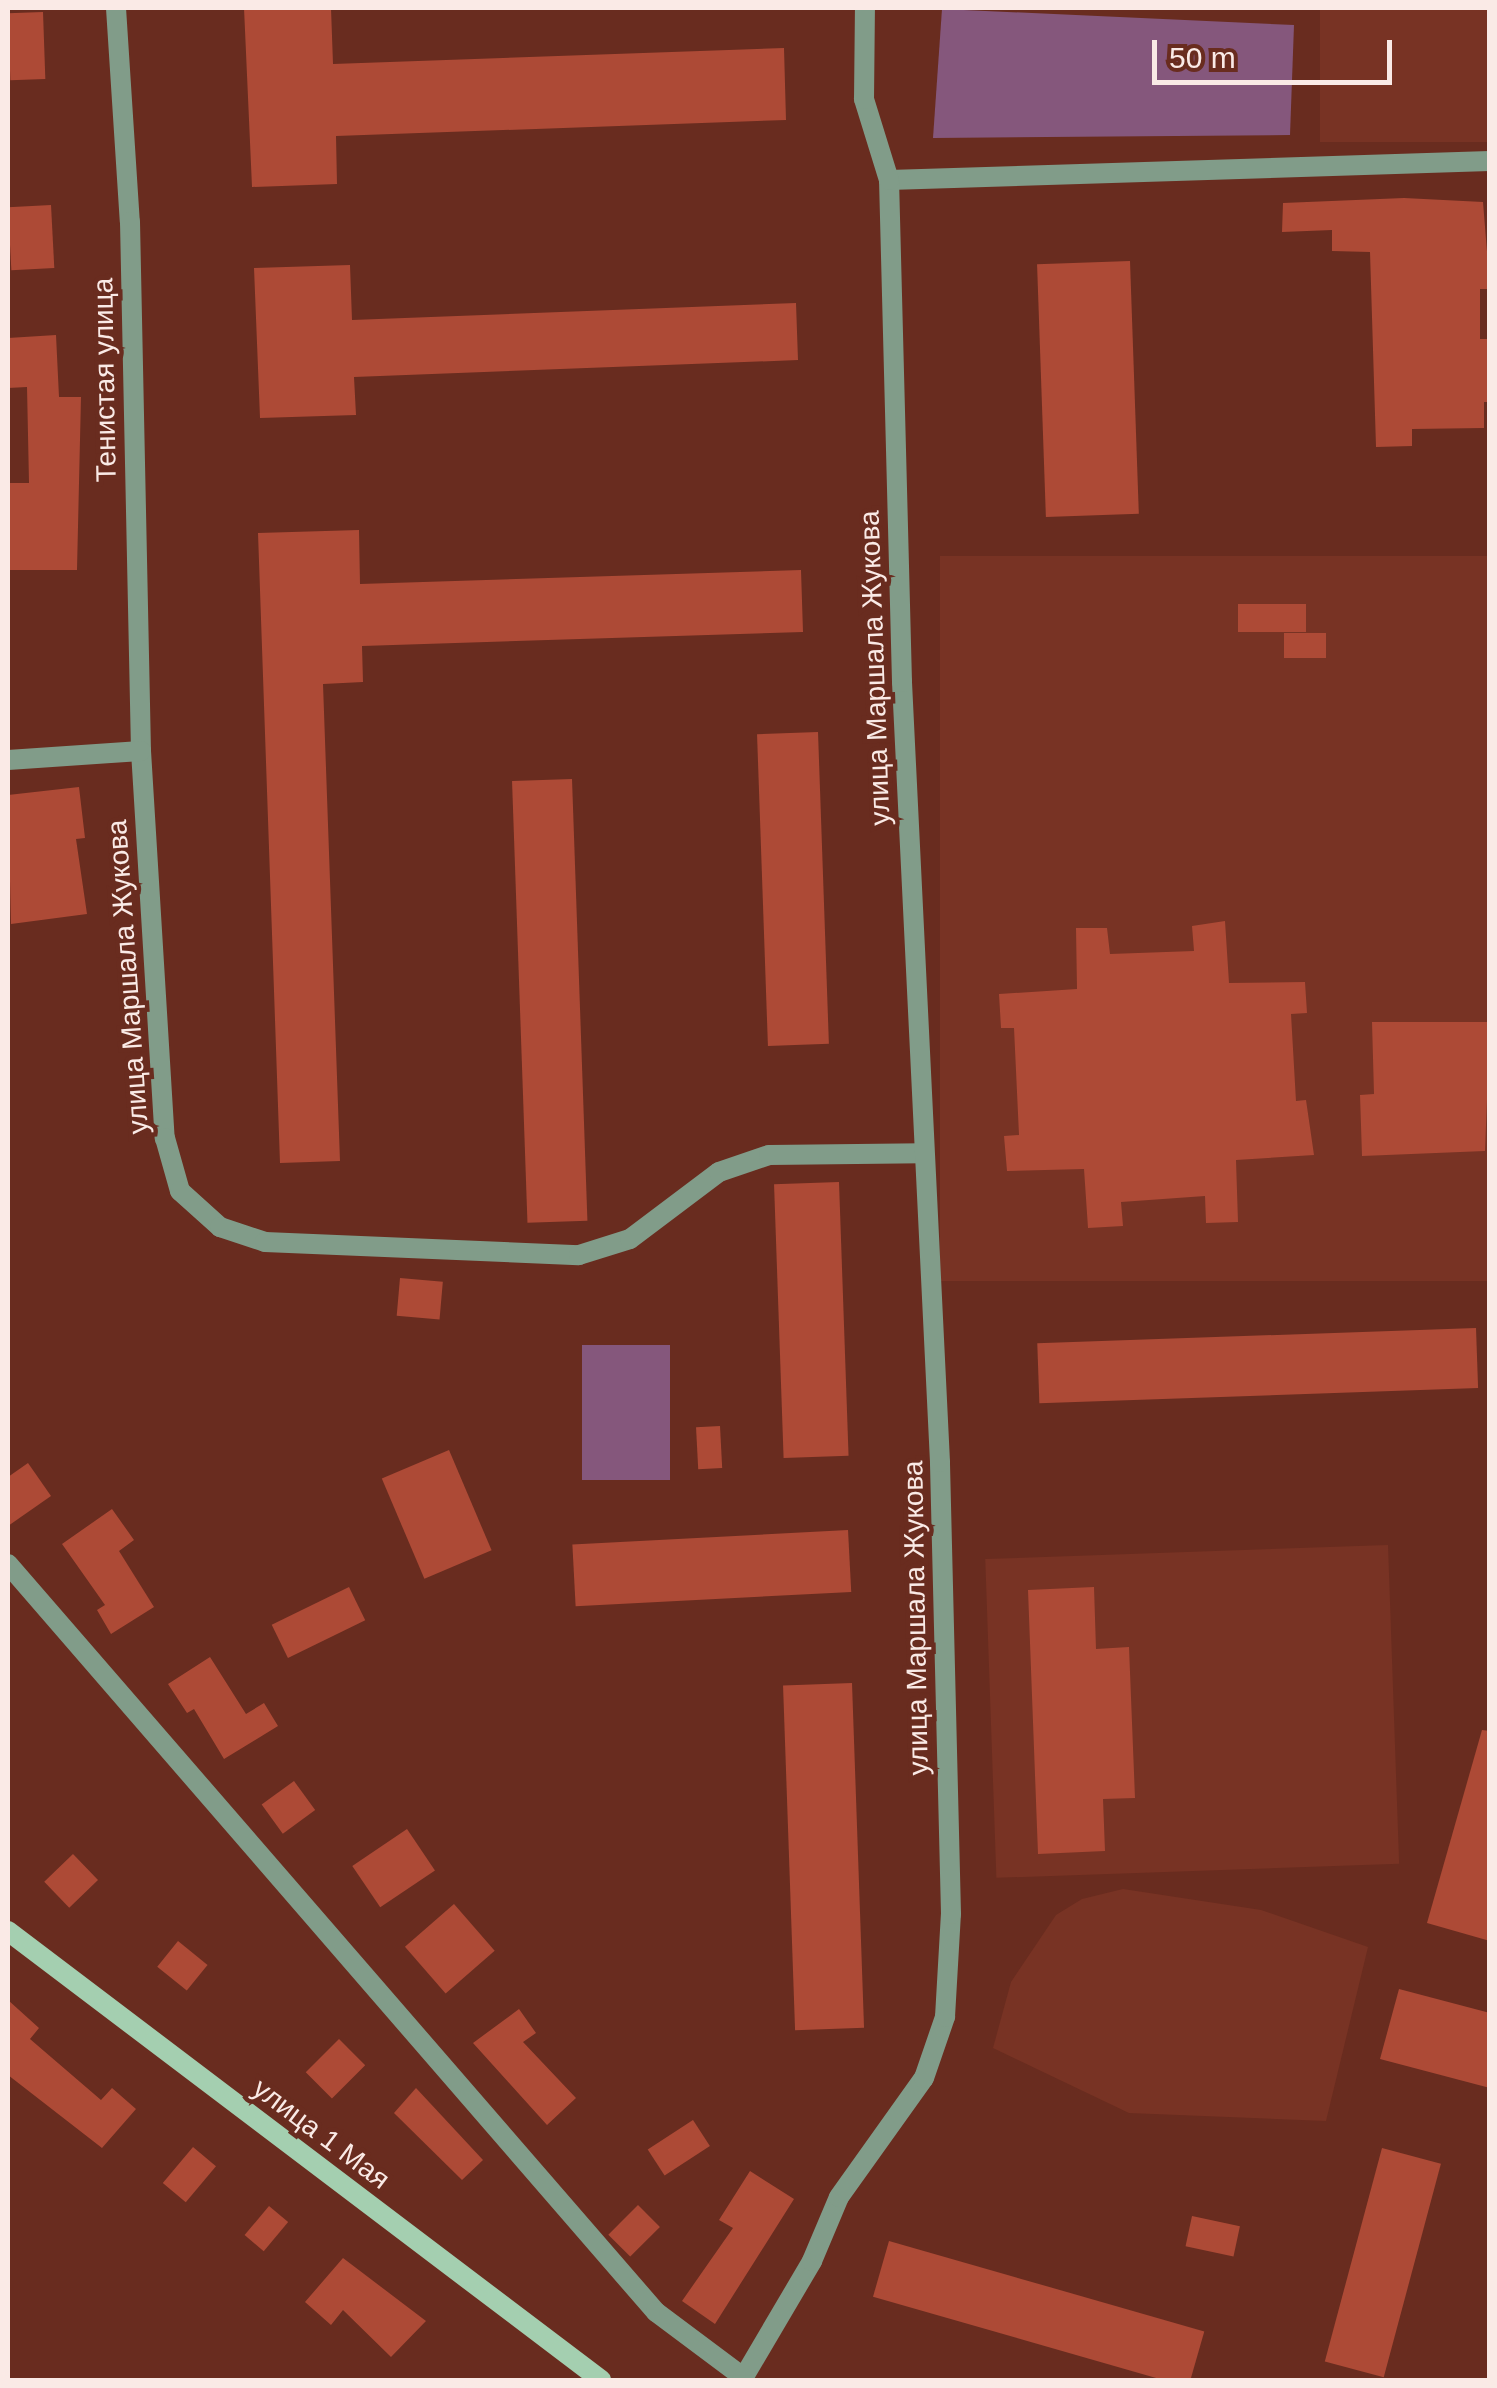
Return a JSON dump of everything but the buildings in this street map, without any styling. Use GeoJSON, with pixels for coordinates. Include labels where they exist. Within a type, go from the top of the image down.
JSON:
{"type":"FeatureCollection","features":[{"type":"Feature","properties":{"kind":"main road","name":"улица 1 Мая"},"geometry":{"type":"LineString","coordinates":[[8,1930],[602,2380]]}},
{"type":"Feature","properties":{"kind":"street","name":"Тенистая улица"},"geometry":{"type":"LineString","coordinates":[[116,8],[130,222],[141,751]]}},
{"type":"Feature","properties":{"kind":"street","name":"улица Маршала Жукова"},"geometry":{"type":"LineString","coordinates":[[743,2379],[812,2261],[838,2198],[924,2078],[944,2017],[950,1914],[940,1462],[922,1153],[889,180],[864,98],[865,8]]}},
{"type":"Feature","properties":{"kind":"street"},"geometry":{"type":"LineString","coordinates":[[889,180],[1490,161]]}},
{"type":"Feature","properties":{"kind":"street"},"geometry":{"type":"LineString","coordinates":[[8,760],[141,751]]}},
{"type":"Feature","properties":{"kind":"street","name":"улица Маршала Жукова"},"geometry":{"type":"LineString","coordinates":[[141,751],[165,1138],[180,1191],[220,1227],[266,1242],[579,1255],[630,1238],[719,1172],[769,1155],[922,1153]]}},
{"type":"Feature","properties":{"kind":"street"},"geometry":{"type":"LineString","coordinates":[[8,1564],[656,2312],[743,2379]]}},
{"type":"Feature","properties":{"kind":"shaded area"},"geometry":{"type":"Polygon","coordinates":[[[1320,8],[1489,8],[1489,142],[1320,142],[1320,8]]]}},
{"type":"Feature","properties":{"kind":"shaded area"},"geometry":{"type":"Polygon","coordinates":[[[942,9],[1294,25],[1290,135],[933,138],[942,9]]]}},
{"type":"Feature","properties":{"kind":"shaded area"},"geometry":{"type":"Polygon","coordinates":[[[940,556],[1489,556],[1489,1281],[940,1281],[940,556]]]}},
{"type":"Feature","properties":{"kind":"shaded area"},"geometry":{"type":"Polygon","coordinates":[[[582,1345],[670,1345],[670,1480],[582,1480],[582,1345]]]}},
{"type":"Feature","properties":{"kind":"shaded area"},"geometry":{"type":"Polygon","coordinates":[[[1388,1545],[1399,1864],[996,1878],[985,1559],[1388,1545]]]}},
{"type":"Feature","properties":{"kind":"shaded area"},"geometry":{"type":"Polygon","coordinates":[[[1123,1889],[1261,1910],[1368,1947],[1326,2121],[1129,2113],[993,2048],[1011,1982],[1056,1915],[1082,1899],[1123,1889]]]}}]}
